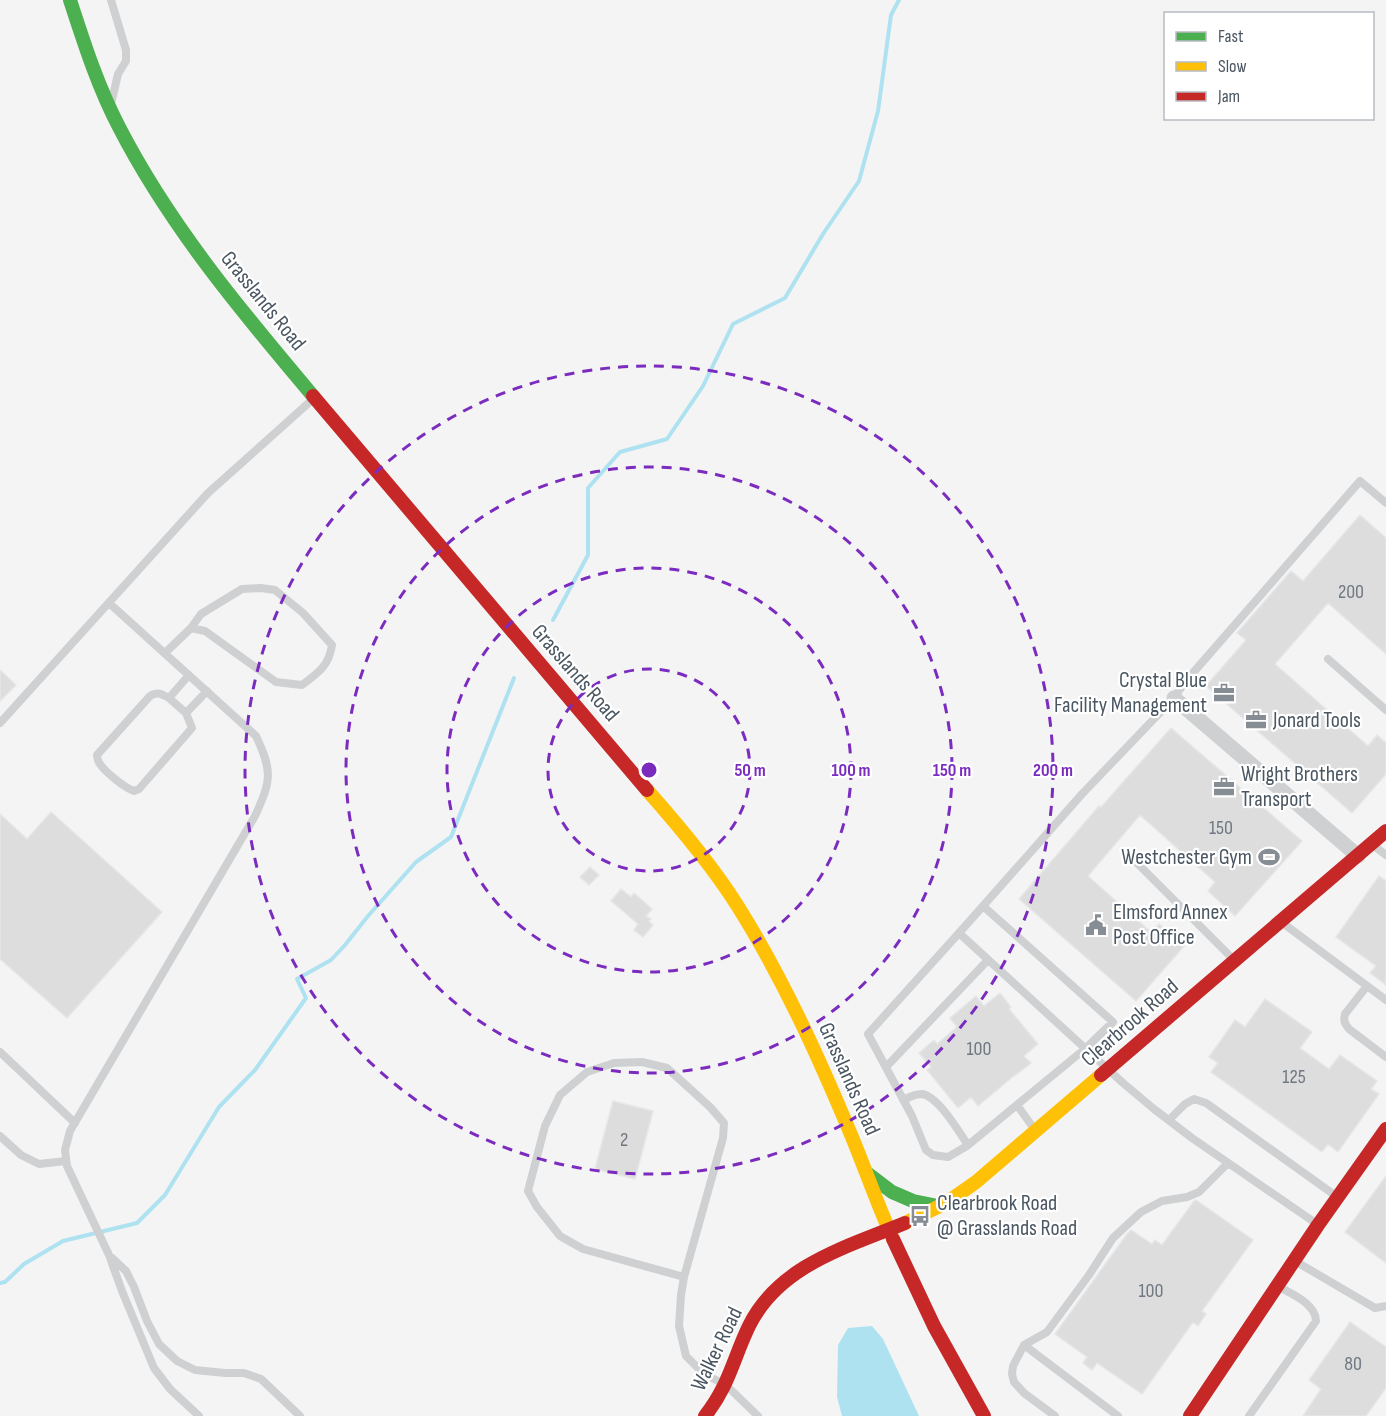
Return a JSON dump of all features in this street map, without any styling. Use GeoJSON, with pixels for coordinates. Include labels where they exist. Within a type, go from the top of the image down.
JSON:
{"type":"FeatureCollection","features":[{"type":"Feature","properties":{"kind":"main road","name":"Grasslands Road"},"geometry":{"type":"LineString","coordinates":[[70,0],[117,124],[144,174],[173,219],[235,301],[524,646],[693,843],[736,903],[776,972],[813,1047],[889,1230],[921,1299],[963,1381],[984,1416]]}},
{"type":"Feature","properties":{"kind":"main road","name":"Clearbrook Road"},"geometry":{"type":"LineString","coordinates":[[889,1230],[953,1199],[984,1176],[1386,831]]}},
{"type":"Feature","properties":{"kind":"main road"},"geometry":{"type":"LineString","coordinates":[[1190,1416],[1294,1260],[1386,1130]]}},
{"type":"Feature","properties":{"kind":"main road"},"geometry":{"type":"LineString","coordinates":[[867,1173],[892,1192],[913,1202],[938,1206]]}},
{"type":"Feature","properties":{"kind":"main road","name":"Walker Road"},"geometry":{"type":"LineString","coordinates":[[705,1416],[726,1385],[749,1324],[765,1299],[788,1278],[814,1261],[889,1230]]}},
{"type":"Feature","properties":{"kind":"street"},"geometry":{"type":"LineString","coordinates":[[1174,698],[1358,856]]}},
{"type":"Feature","properties":{"kind":"lane"},"geometry":{"type":"LineString","coordinates":[[110,107],[118,74],[126,61],[126,50],[111,0]]}},
{"type":"Feature","properties":{"kind":"lane"},"geometry":{"type":"LineString","coordinates":[[0,723],[208,494],[315,397]]}},
{"type":"Feature","properties":{"kind":"lane"},"geometry":{"type":"LineString","coordinates":[[983,906],[1113,1022],[1086,1048],[968,1145],[948,1157],[933,1155],[926,1149],[868,1034],[1082,794],[1174,698],[1185,682],[1360,481],[1386,503]]}},
{"type":"Feature","properties":{"kind":"lane"},"geometry":{"type":"LineString","coordinates":[[165,654],[191,628],[201,614],[242,589],[261,588],[275,590],[303,613],[332,645],[330,658],[302,685],[276,682],[205,631],[191,628]]}},
{"type":"Feature","properties":{"kind":"lane"},"geometry":{"type":"LineString","coordinates":[[109,603],[256,736],[265,754],[269,777],[255,816],[70,1131],[65,1150],[67,1166],[109,1255],[154,1368],[170,1389],[199,1416]]}},
{"type":"Feature","properties":{"kind":"lane"},"geometry":{"type":"LineString","coordinates":[[1328,659],[1386,710]]}},
{"type":"Feature","properties":{"kind":"lane"},"geometry":{"type":"LineString","coordinates":[[169,698],[189,675]]}},
{"type":"Feature","properties":{"kind":"lane"},"geometry":{"type":"LineString","coordinates":[[186,713],[207,691]]}},
{"type":"Feature","properties":{"kind":"lane"},"geometry":{"type":"LineString","coordinates":[[154,693],[160,693],[169,698],[186,713],[192,728],[140,789],[134,791],[127,789],[101,767],[97,755],[154,693]]}},
{"type":"Feature","properties":{"kind":"lane"},"geometry":{"type":"LineString","coordinates":[[1371,844],[1386,855]]}},
{"type":"Feature","properties":{"kind":"lane"},"geometry":{"type":"LineString","coordinates":[[1136,862],[1235,961]]}},
{"type":"Feature","properties":{"kind":"lane"},"geometry":{"type":"LineString","coordinates":[[1281,922],[1386,1000]]}},
{"type":"Feature","properties":{"kind":"lane"},"geometry":{"type":"LineString","coordinates":[[959,933],[1123,1083],[1228,1163],[1318,1225]]}},
{"type":"Feature","properties":{"kind":"lane"},"geometry":{"type":"LineString","coordinates":[[886,1068],[988,960]]}},
{"type":"Feature","properties":{"kind":"lane"},"geometry":{"type":"LineString","coordinates":[[1367,986],[1343,1019],[1349,1029],[1386,1057]]}},
{"type":"Feature","properties":{"kind":"lane"},"geometry":{"type":"LineString","coordinates":[[0,1052],[75,1123]]}},
{"type":"Feature","properties":{"kind":"lane"},"geometry":{"type":"LineString","coordinates":[[684,1277],[583,1249],[560,1236],[537,1207],[528,1191],[545,1126],[560,1095],[587,1072],[614,1063],[633,1062],[667,1068],[710,1107],[724,1124],[723,1138],[684,1277],[679,1326],[686,1356],[704,1374],[726,1385],[758,1416]]}},
{"type":"Feature","properties":{"kind":"lane"},"geometry":{"type":"LineString","coordinates":[[903,1100],[924,1094],[933,1098],[968,1145]]}},
{"type":"Feature","properties":{"kind":"lane"},"geometry":{"type":"LineString","coordinates":[[1169,1120],[1185,1104],[1194,1099],[1206,1103],[1338,1197]]}},
{"type":"Feature","properties":{"kind":"lane"},"geometry":{"type":"LineString","coordinates":[[1017,1105],[1036,1132]]}},
{"type":"Feature","properties":{"kind":"lane"},"geometry":{"type":"LineString","coordinates":[[0,1136],[21,1155],[39,1164],[66,1161]]}},
{"type":"Feature","properties":{"kind":"lane"},"geometry":{"type":"LineString","coordinates":[[1054,1416],[1023,1393],[1014,1382],[1013,1366],[1024,1345],[1047,1332],[1113,1238],[1141,1212],[1162,1201],[1187,1197],[1199,1192],[1228,1163]]}},
{"type":"Feature","properties":{"kind":"lane"},"geometry":{"type":"LineString","coordinates":[[109,1255],[126,1271],[159,1344],[177,1361],[195,1370],[244,1373],[261,1378],[300,1416]]}},
{"type":"Feature","properties":{"kind":"lane"},"geometry":{"type":"LineString","coordinates":[[1294,1260],[1376,1308],[1386,1306]]}},
{"type":"Feature","properties":{"kind":"lane"},"geometry":{"type":"LineString","coordinates":[[1249,1416],[1316,1321],[1316,1315],[1312,1309],[1277,1286]]}},
{"type":"Feature","properties":{"kind":"lane"},"geometry":{"type":"LineString","coordinates":[[1024,1345],[1116,1415]]}},
{"type":"Feature","properties":{"kind":"water"},"geometry":{"type":"Polygon","coordinates":[[[872,1326],[883,1339],[919,1416],[842,1416],[837,1397],[838,1345],[848,1328],[872,1326]]]}},
{"type":"Feature","properties":{"kind":"building"},"geometry":{"type":"Polygon","coordinates":[[[1360,515],[1386,538],[1386,654],[1328,603],[1275,664],[1368,746],[1377,735],[1386,743],[1386,774],[1352,813],[1206,686],[1246,640],[1237,633],[1291,571],[1303,581],[1360,515]]]}},
{"type":"Feature","properties":{"kind":"building"},"geometry":{"type":"Polygon","coordinates":[[[0,670],[16,685],[0,701],[0,670]]]}},
{"type":"Feature","properties":{"kind":"building"},"geometry":{"type":"Polygon","coordinates":[[[1171,728],[1302,841],[1235,916],[1208,891],[1215,882],[1140,815],[1088,876],[1151,932],[1159,924],[1185,945],[1136,1001],[1019,899],[1099,806],[1101,807],[1171,728]]]}},
{"type":"Feature","properties":{"kind":"building"},"geometry":{"type":"Polygon","coordinates":[[[51,812],[162,912],[67,1018],[0,959],[0,814],[27,839],[51,812]]]}},
{"type":"Feature","properties":{"kind":"building"},"geometry":{"type":"Polygon","coordinates":[[[590,867],[599,875],[589,885],[580,877],[590,867]]]}},
{"type":"Feature","properties":{"kind":"building"},"geometry":{"type":"Polygon","coordinates":[[[1379,876],[1386,881],[1386,985],[1370,973],[1376,966],[1336,937],[1379,876]]]}},
{"type":"Feature","properties":{"kind":"building"},"geometry":{"type":"Polygon","coordinates":[[[621,889],[631,897],[634,893],[652,909],[646,916],[651,919],[649,921],[653,925],[643,937],[634,930],[638,924],[611,901],[621,889]]]}},
{"type":"Feature","properties":{"kind":"building"},"geometry":{"type":"Polygon","coordinates":[[[1000,993],[1011,1007],[1009,1009],[1038,1044],[1024,1056],[1031,1063],[978,1106],[971,1097],[958,1108],[927,1070],[931,1067],[919,1053],[934,1040],[937,1044],[957,1027],[950,1018],[976,996],[984,1006],[1000,993]]]}},
{"type":"Feature","properties":{"kind":"building"},"geometry":{"type":"Polygon","coordinates":[[[1265,999],[1312,1032],[1300,1048],[1329,1069],[1340,1055],[1377,1081],[1371,1089],[1379,1094],[1338,1152],[1328,1144],[1322,1152],[1211,1072],[1218,1063],[1209,1057],[1235,1020],[1245,1027],[1265,999]]]}},
{"type":"Feature","properties":{"kind":"building"},"geometry":{"type":"Polygon","coordinates":[[[613,1101],[653,1111],[635,1179],[595,1169],[613,1101]]]}},
{"type":"Feature","properties":{"kind":"building"},"geometry":{"type":"Polygon","coordinates":[[[1386,1176],[1386,1263],[1345,1232],[1386,1176]]]}},
{"type":"Feature","properties":{"kind":"building"},"geometry":{"type":"Polygon","coordinates":[[[1196,1200],[1253,1240],[1202,1311],[1206,1314],[1198,1326],[1193,1322],[1142,1394],[1097,1363],[1092,1370],[1083,1363],[1087,1357],[1055,1334],[1131,1230],[1152,1244],[1155,1240],[1162,1245],[1196,1200]]]}},
{"type":"Feature","properties":{"kind":"building"},"geometry":{"type":"Polygon","coordinates":[[[1350,1322],[1386,1347],[1386,1388],[1366,1416],[1303,1416],[1321,1389],[1309,1380],[1350,1322]]]}},
{"type":"Feature","properties":{"kind":"waterway"},"geometry":{"type":"LineString","coordinates":[[553,620],[588,555],[588,488],[620,452],[667,439],[703,386],[733,324],[785,298],[823,234],[859,181],[878,111],[891,15],[899,0]]}},
{"type":"Feature","properties":{"kind":"waterway"},"geometry":{"type":"LineString","coordinates":[[0,1283],[5,1282],[24,1264],[63,1241],[137,1223],[165,1195],[219,1107],[255,1070],[306,998],[297,979],[331,960],[416,862],[451,837],[514,678]]}},
{"type":"Feature","properties":{"kind":"traffic: fast"},"geometry":{"type":"LineString","coordinates":[[70,0],[104,96],[139,164],[208,267],[313,396]]}},
{"type":"Feature","properties":{"kind":"traffic: fast"},"geometry":{"type":"LineString","coordinates":[[867,1173],[892,1192],[913,1201],[938,1206]]}},
{"type":"Feature","properties":{"kind":"traffic: slow"},"geometry":{"type":"LineString","coordinates":[[647,790],[683,831],[716,875],[737,905],[770,961],[827,1078],[893,1239]]}},
{"type":"Feature","properties":{"kind":"traffic: slow"},"geometry":{"type":"LineString","coordinates":[[905,1223],[946,1203],[976,1182],[1101,1075]]}},
{"type":"Feature","properties":{"kind":"traffic: jam"},"geometry":{"type":"LineString","coordinates":[[313,396],[647,790]]}},
{"type":"Feature","properties":{"kind":"traffic: jam"},"geometry":{"type":"LineString","coordinates":[[1101,1075],[1386,831]]}},
{"type":"Feature","properties":{"kind":"traffic: jam"},"geometry":{"type":"LineString","coordinates":[[1190,1416],[1318,1225],[1386,1129]]}},
{"type":"Feature","properties":{"kind":"traffic: jam"},"geometry":{"type":"LineString","coordinates":[[705,1416],[720,1394],[749,1326],[762,1305],[778,1288],[796,1273],[816,1261],[905,1223]]}},
{"type":"Feature","properties":{"kind":"traffic: jam"},"geometry":{"type":"LineString","coordinates":[[893,1239],[934,1326],[984,1416]]}},
{"type":"Feature","properties":{"kind":"place","name":"Crystal Blue Facility Management"},"geometry":{"type":"Point","coordinates":[1224,693]}},
{"type":"Feature","properties":{"kind":"place","name":"Jonard Tools"},"geometry":{"type":"Point","coordinates":[1256,720]}},
{"type":"Feature","properties":{"kind":"place","name":"Wright Brothers Transport"},"geometry":{"type":"Point","coordinates":[1224,787]}},
{"type":"Feature","properties":{"kind":"place","name":"Westchester Gym"},"geometry":{"type":"Point","coordinates":[1269,857]}},
{"type":"Feature","properties":{"kind":"place","name":"Elmsford Annex Post Office"},"geometry":{"type":"Point","coordinates":[1096,925]}},
{"type":"Feature","properties":{"kind":"place","name":"Clearbrook Road @ Grasslands Road"},"geometry":{"type":"Point","coordinates":[920,1216]}}]}
